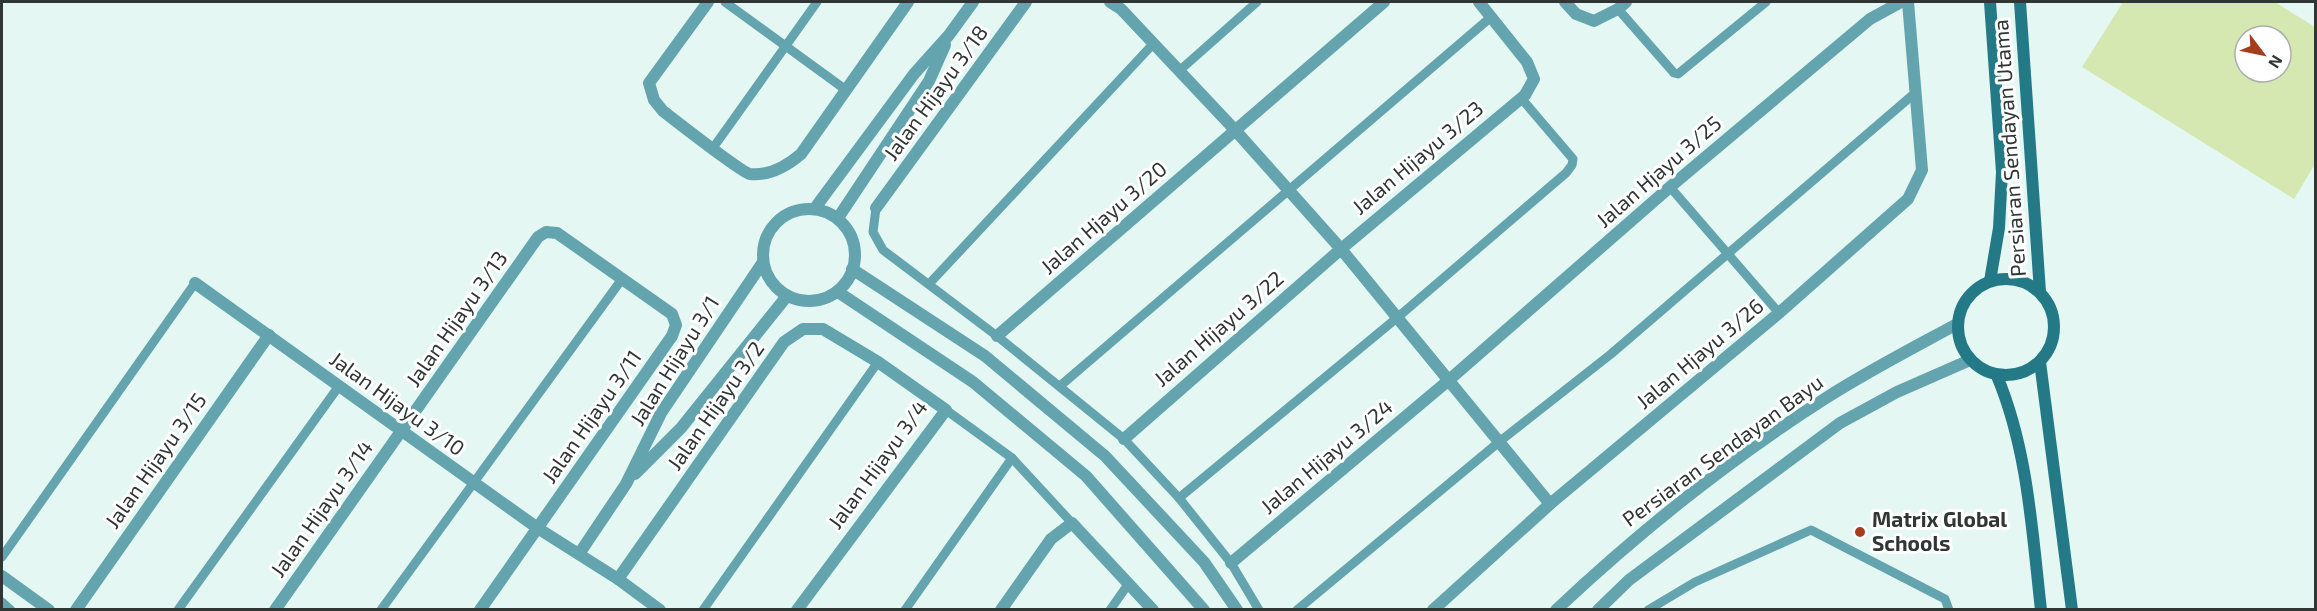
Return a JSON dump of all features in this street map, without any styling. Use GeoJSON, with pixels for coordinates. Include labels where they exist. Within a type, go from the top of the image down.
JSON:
{"type":"FeatureCollection","features":[{"type":"Feature","properties":{"kind":"main road","name":"Persiaran Sendayan Utama"},"geometry":{"type":"LineString","coordinates":[[1990,2],[2002,172],[1999,228],[1990,281]]}},
{"type":"Feature","properties":{"kind":"main road","name":"Persiaran Sendayan Utama"},"geometry":{"type":"LineString","coordinates":[[2020,2],[2040,292]]}},
{"type":"Feature","properties":{"kind":"main road"},"geometry":{"type":"LineString","coordinates":[[2016,279],[2029,284],[2040,292],[2049,304],[2054,319],[2054,335],[2049,350],[2040,362],[2027,371],[2012,376],[1997,376],[1982,370],[1962,350],[1958,337],[1957,324],[1967,298],[1977,288],[1990,281],[2016,279]]}},
{"type":"Feature","properties":{"kind":"main road"},"geometry":{"type":"LineString","coordinates":[[2040,362],[2072,609]]}},
{"type":"Feature","properties":{"kind":"main road"},"geometry":{"type":"LineString","coordinates":[[1997,376],[2010,407],[2018,436],[2042,609]]}},
{"type":"Feature","properties":{"kind":"street"},"geometry":{"type":"LineString","coordinates":[[708,2],[649,83],[654,100],[663,111],[748,174],[769,173],[801,154],[908,2]]}},
{"type":"Feature","properties":{"kind":"street"},"geometry":{"type":"LineString","coordinates":[[815,208],[914,74],[949,35],[973,2]]}},
{"type":"Feature","properties":{"kind":"street","name":"Jalan Hijayu 3/18"},"geometry":{"type":"LineString","coordinates":[[876,208],[1026,2]]}},
{"type":"Feature","properties":{"kind":"street"},"geometry":{"type":"LineString","coordinates":[[1110,2],[1125,5],[1154,43],[1236,130],[1341,249],[1550,504]]}},
{"type":"Feature","properties":{"kind":"street","name":"Jalan Hjayu 3/20"},"geometry":{"type":"LineString","coordinates":[[998,336],[1384,2]]}},
{"type":"Feature","properties":{"kind":"street"},"geometry":{"type":"LineString","coordinates":[[1479,2],[1527,62],[1534,79],[1521,98]]}},
{"type":"Feature","properties":{"kind":"street"},"geometry":{"type":"LineString","coordinates":[[1565,2],[1576,14],[1594,21],[1622,5]]}},
{"type":"Feature","properties":{"kind":"street","name":"Jalan Hjayu 3/25"},"geometry":{"type":"LineString","coordinates":[[1449,380],[1670,187],[1870,19],[1901,2]]}},
{"type":"Feature","properties":{"kind":"street","name":"Jalan Hjayu 3/26"},"geometry":{"type":"LineString","coordinates":[[1433,609],[1550,504],[1779,313],[1908,199],[1922,170],[1908,2]]}},
{"type":"Feature","properties":{"kind":"street"},"geometry":{"type":"LineString","coordinates":[[838,218],[929,81],[949,35]]}},
{"type":"Feature","properties":{"kind":"street","name":"Jalan Hijayu 3/23"},"geometry":{"type":"LineString","coordinates":[[1341,249],[1521,98]]}},
{"type":"Feature","properties":{"kind":"street"},"geometry":{"type":"LineString","coordinates":[[801,208],[815,208],[838,218],[846,227],[853,240],[855,255],[852,270],[838,292],[815,301],[800,300],[787,296],[767,276],[763,262],[765,240],[776,222],[787,213],[801,208]]}},
{"type":"Feature","properties":{"kind":"street","name":"Jalan Hijayu 3/13"},"geometry":{"type":"LineString","coordinates":[[401,431],[538,237],[546,232],[557,233],[622,279]]}},
{"type":"Feature","properties":{"kind":"street","name":"Jalan Hijayu 3/22"},"geometry":{"type":"LineString","coordinates":[[1124,440],[1341,249]]}},
{"type":"Feature","properties":{"kind":"street","name":"Jalan Hijayu 3/1"},"geometry":{"type":"LineString","coordinates":[[579,554],[626,484],[661,413],[763,262]]}},
{"type":"Feature","properties":{"kind":"street"},"geometry":{"type":"LineString","coordinates":[[852,270],[985,356],[1105,456],[1204,562],[1237,609]]}},
{"type":"Feature","properties":{"kind":"street","name":"Jalan Hijayu 3/11"},"geometry":{"type":"LineString","coordinates":[[480,609],[672,336],[676,325],[672,314],[622,279]]}},
{"type":"Feature","properties":{"kind":"street","name":"Jalan Hijayu 3/10"},"geometry":{"type":"LineString","coordinates":[[195,283],[538,529],[618,579],[660,609]]}},
{"type":"Feature","properties":{"kind":"street"},"geometry":{"type":"LineString","coordinates":[[838,292],[973,382],[1086,476],[1204,609]]}},
{"type":"Feature","properties":{"kind":"street","name":"Jalan Hijayu 3/1"},"geometry":{"type":"LineString","coordinates":[[626,484],[681,428],[787,296]]}},
{"type":"Feature","properties":{"kind":"street","name":"Persiaran Sendayan Bayu"},"geometry":{"type":"LineString","coordinates":[[1556,609],[1656,522],[1781,427],[1867,373],[1957,324]]}},
{"type":"Feature","properties":{"kind":"street","name":"Jalan Hijayu 3/2"},"geometry":{"type":"LineString","coordinates":[[618,579],[784,342],[803,329],[823,329],[878,362]]}},
{"type":"Feature","properties":{"kind":"street","name":"Jalan Hijayu 3/15"},"geometry":{"type":"LineString","coordinates":[[76,609],[268,335]]}},
{"type":"Feature","properties":{"kind":"street"},"geometry":{"type":"LineString","coordinates":[[1598,609],[1629,580],[1840,423],[1897,392],[1970,360]]}},
{"type":"Feature","properties":{"kind":"street","name":"Jalan Hijayu 3/4"},"geometry":{"type":"LineString","coordinates":[[796,609],[946,410],[878,362]]}},
{"type":"Feature","properties":{"kind":"street","name":"Jalan Hijayu 3/24"},"geometry":{"type":"LineString","coordinates":[[1231,563],[1449,380]]}},
{"type":"Feature","properties":{"kind":"street","name":"Jalan Hijayu 3/14"},"geometry":{"type":"LineString","coordinates":[[275,609],[401,431]]}},
{"type":"Feature","properties":{"kind":"street"},"geometry":{"type":"LineString","coordinates":[[1001,609],[1051,539],[1072,524],[1153,609]]}},
{"type":"Feature","properties":{"kind":"street"},"geometry":{"type":"LineString","coordinates":[[2,576],[49,609]]}},
{"type":"Feature","properties":{"kind":"lane"},"geometry":{"type":"LineString","coordinates":[[725,2],[846,90]]}},
{"type":"Feature","properties":{"kind":"lane"},"geometry":{"type":"LineString","coordinates":[[713,148],[817,2]]}},
{"type":"Feature","properties":{"kind":"lane"},"geometry":{"type":"LineString","coordinates":[[1179,71],[1257,2]]}},
{"type":"Feature","properties":{"kind":"lane"},"geometry":{"type":"LineString","coordinates":[[1622,5],[1674,73],[1678,74],[1766,2]]}},
{"type":"Feature","properties":{"kind":"lane"},"geometry":{"type":"LineString","coordinates":[[1060,386],[1491,17]]}},
{"type":"Feature","properties":{"kind":"lane"},"geometry":{"type":"LineString","coordinates":[[929,285],[1154,43]]}},
{"type":"Feature","properties":{"kind":"lane"},"geometry":{"type":"LineString","coordinates":[[1297,609],[1499,442],[1611,354],[1915,93]]}},
{"type":"Feature","properties":{"kind":"lane"},"geometry":{"type":"LineString","coordinates":[[1179,498],[1398,317],[1572,165],[1573,159],[1521,98]]}},
{"type":"Feature","properties":{"kind":"lane"},"geometry":{"type":"LineString","coordinates":[[1670,187],[1779,313]]}},
{"type":"Feature","properties":{"kind":"lane"},"geometry":{"type":"LineString","coordinates":[[876,208],[873,232],[883,250],[998,336],[1124,440],[1179,498],[1231,563],[1259,609]]}},
{"type":"Feature","properties":{"kind":"lane"},"geometry":{"type":"LineString","coordinates":[[381,609],[622,279]]}},
{"type":"Feature","properties":{"kind":"lane"},"geometry":{"type":"LineString","coordinates":[[2,557],[195,283]]}},
{"type":"Feature","properties":{"kind":"lane"},"geometry":{"type":"LineString","coordinates":[[703,609],[878,362]]}},
{"type":"Feature","properties":{"kind":"lane"},"geometry":{"type":"LineString","coordinates":[[178,609],[339,386]]}},
{"type":"Feature","properties":{"kind":"lane"},"geometry":{"type":"LineString","coordinates":[[946,410],[1012,458],[1072,524]]}},
{"type":"Feature","properties":{"kind":"lane"},"geometry":{"type":"LineString","coordinates":[[905,609],[1012,458]]}},
{"type":"Feature","properties":{"kind":"lane"},"geometry":{"type":"LineString","coordinates":[[1648,609],[1695,582],[1811,531],[1945,598],[1948,609]]}},
{"type":"Feature","properties":{"kind":"lane"},"geometry":{"type":"LineString","coordinates":[[1110,609],[1128,583]]}},
{"type":"Feature","properties":{"kind":"lane"},"geometry":{"type":"LineString","coordinates":[[2,602],[11,609]]}},
{"type":"Feature","properties":{"kind":"green space"},"geometry":{"type":"Polygon","coordinates":[[[2123,2],[2275,2],[2315,27],[2315,164],[2294,199],[2082,67],[2123,2]]]}},
{"type":"Feature","properties":{"kind":"place","name":"Matrix Global Schools"},"geometry":{"type":"Point","coordinates":[1860,532]}}]}
